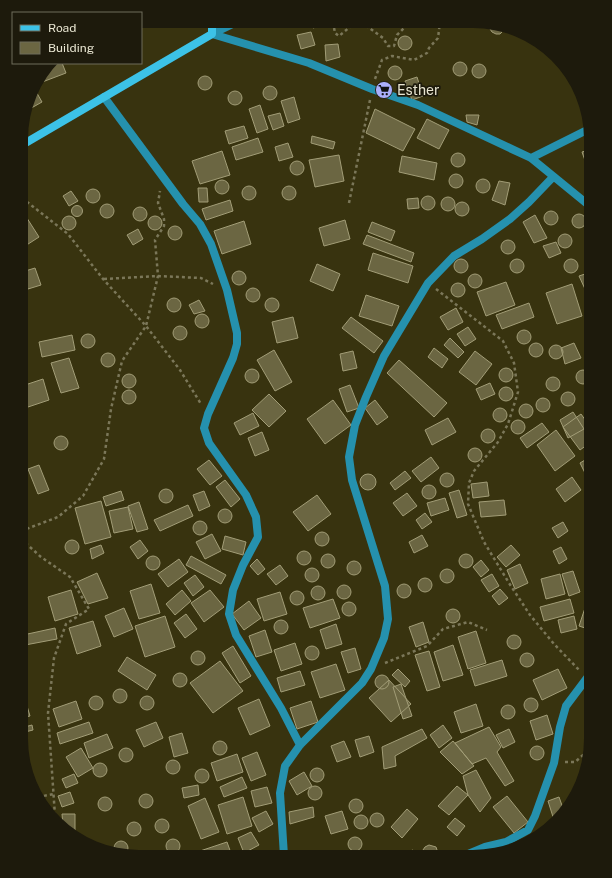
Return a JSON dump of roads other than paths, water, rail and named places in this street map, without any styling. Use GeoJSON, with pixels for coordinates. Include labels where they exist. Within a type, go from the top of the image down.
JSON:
{"type":"FeatureCollection","features":[{"type":"Feature","properties":{"kind":"street"},"geometry":{"type":"LineString","coordinates":[[212,28],[212,34]]}},
{"type":"Feature","properties":{"kind":"street"},"geometry":{"type":"LineString","coordinates":[[28,142],[224,28]]}},
{"type":"Feature","properties":{"kind":"street"},"geometry":{"type":"LineString","coordinates":[[212,34],[310,63],[372,90],[418,105],[531,158],[584,201]]}},
{"type":"Feature","properties":{"kind":"street"},"geometry":{"type":"LineString","coordinates":[[104,97],[183,204],[200,224],[211,244],[227,290],[237,333],[237,344],[233,358],[208,414],[204,428],[209,443],[246,495],[256,517],[258,537],[243,565],[233,590],[229,614],[236,635],[281,708],[300,745]]}},
{"type":"Feature","properties":{"kind":"street"},"geometry":{"type":"LineString","coordinates":[[531,158],[583,132]]}},
{"type":"Feature","properties":{"kind":"street"},"geometry":{"type":"LineString","coordinates":[[284,850],[280,793],[285,766],[300,745],[362,683],[371,669],[384,638],[388,619],[385,586],[352,480],[349,457],[355,424],[384,356],[428,283],[454,256],[482,239],[510,218],[529,202],[553,177]]}},
{"type":"Feature","properties":{"kind":"street"},"geometry":{"type":"LineString","coordinates":[[479,850],[506,842],[528,830],[536,816],[554,763],[560,727],[566,706],[584,683]]}},
{"type":"Feature","properties":{"kind":"place","name":"Esther"},"geometry":{"type":"Point","coordinates":[384,90]}}]}
